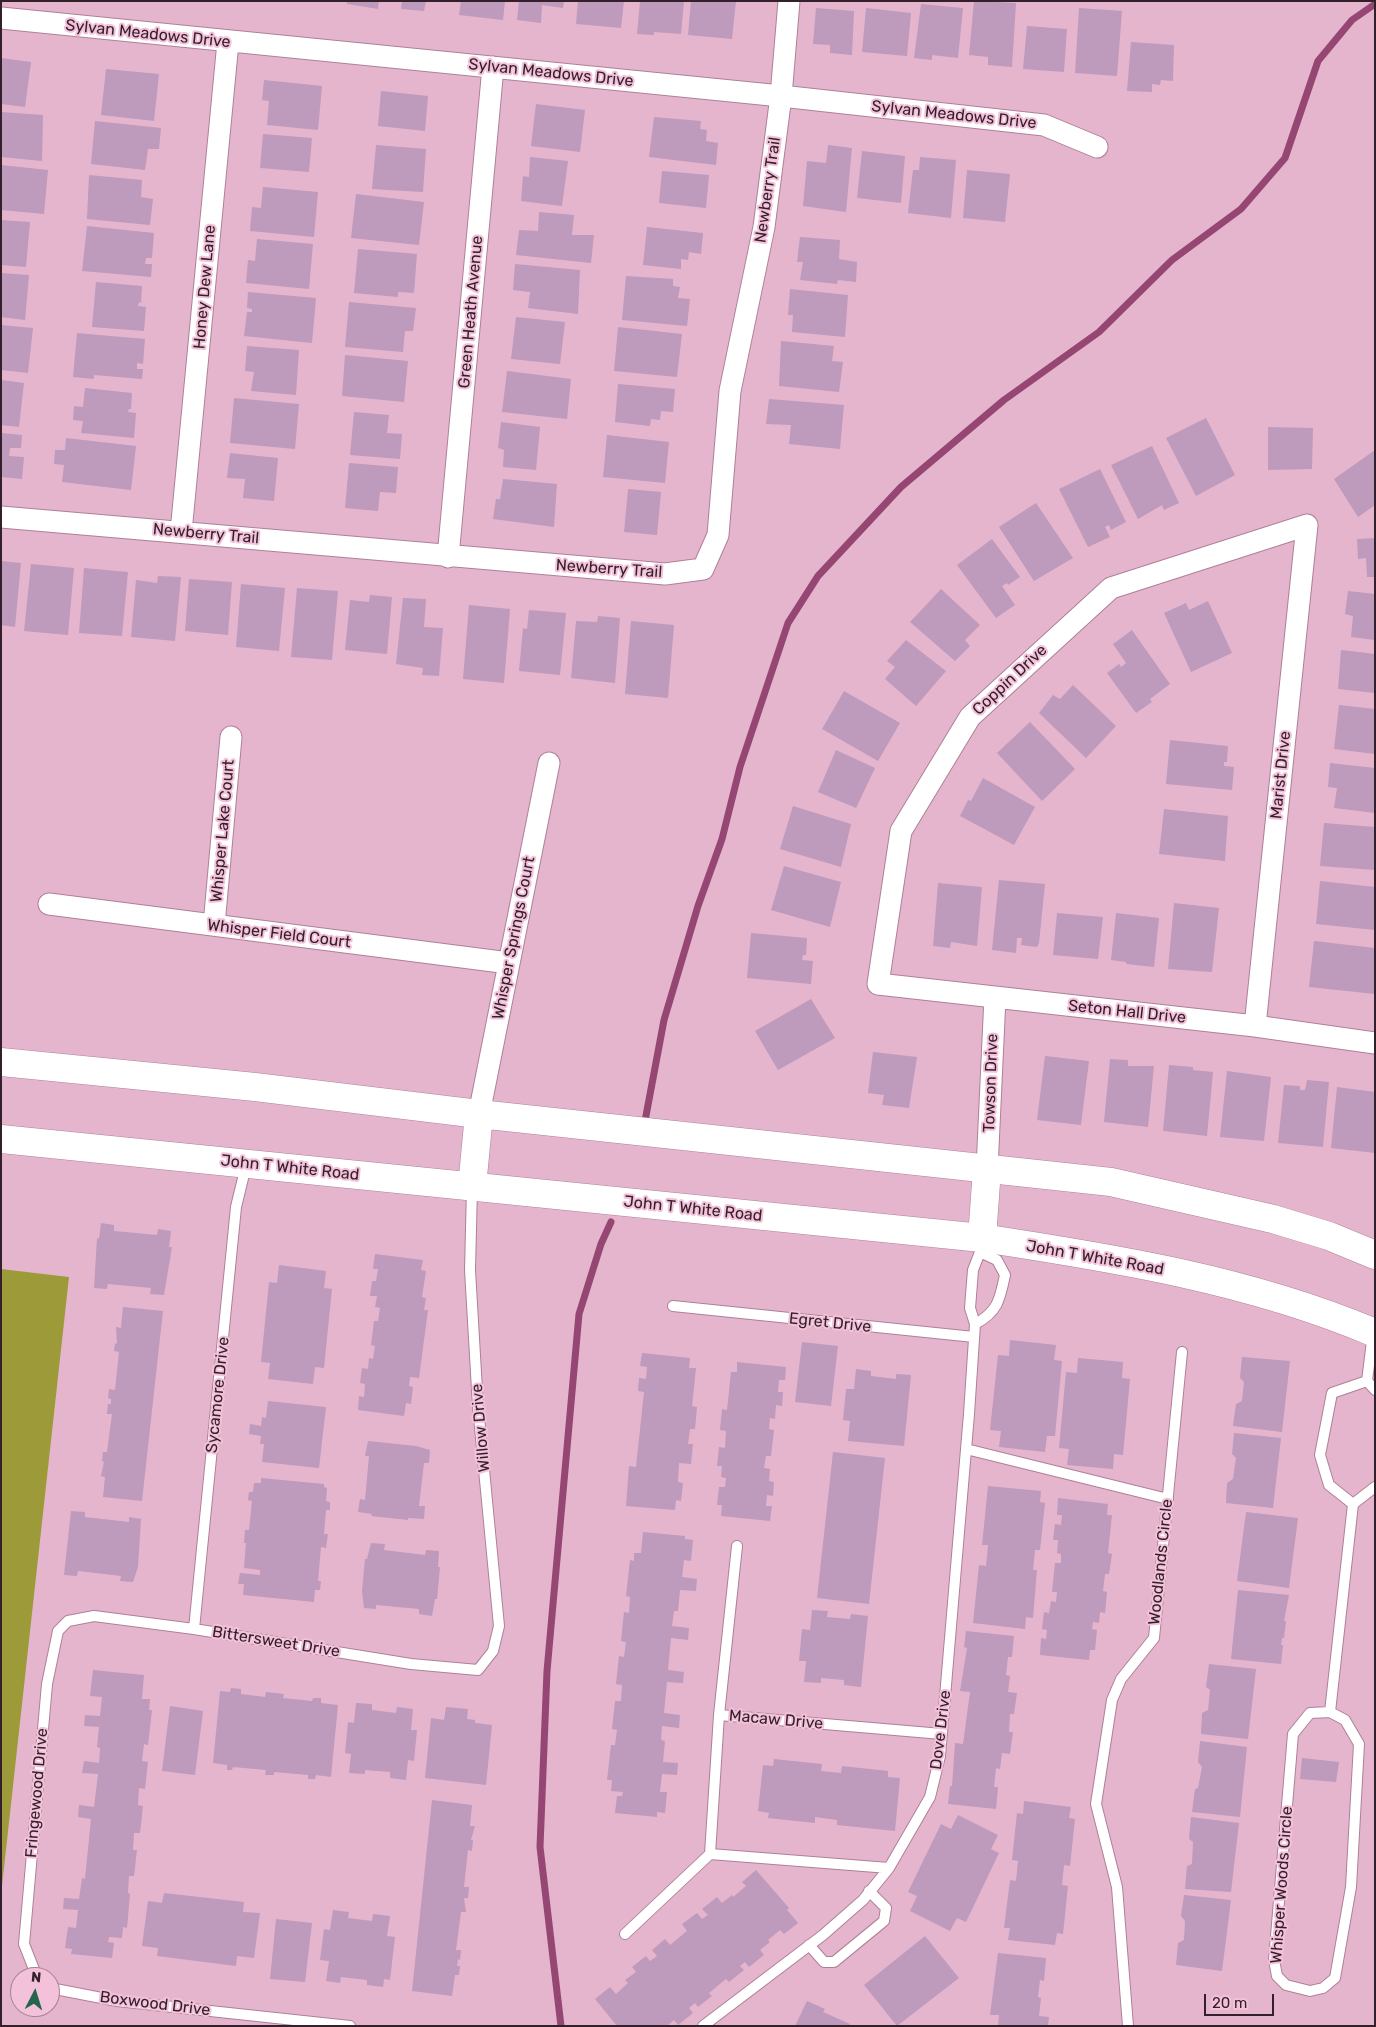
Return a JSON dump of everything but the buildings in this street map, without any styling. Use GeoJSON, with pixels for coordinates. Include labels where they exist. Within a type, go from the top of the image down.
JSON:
{"type":"FeatureCollection","features":[{"type":"Feature","properties":{"kind":"main road"},"geometry":{"type":"LineString","coordinates":[[1,1062],[256,1087],[479,1114],[1111,1182],[1273,1219],[1329,1236],[1375,1254]]}},
{"type":"Feature","properties":{"kind":"main road"},"geometry":{"type":"LineString","coordinates":[[472,1188],[479,1114]]}},
{"type":"Feature","properties":{"kind":"main road","name":"John T White Road"},"geometry":{"type":"LineString","coordinates":[[1,1139],[247,1162],[1123,1260],[1215,1282],[1339,1319],[1374,1333]]}},
{"type":"Feature","properties":{"kind":"main road"},"geometry":{"type":"LineString","coordinates":[[981,1245],[987,1169]]}},
{"type":"Feature","properties":{"kind":"street","name":"Newberry Trail"},"geometry":{"type":"LineString","coordinates":[[1,517],[448,557],[665,574],[703,569],[718,535],[730,391],[764,227],[781,96],[788,1]]}},
{"type":"Feature","properties":{"kind":"street","name":"Sylvan Meadows Drive"},"geometry":{"type":"LineString","coordinates":[[1,18],[1044,124],[1097,147]]}},
{"type":"Feature","properties":{"kind":"street","name":"Honey Dew Lane"},"geometry":{"type":"LineString","coordinates":[[181,532],[228,42]]}},
{"type":"Feature","properties":{"kind":"street","name":"Green Heath Avenue"},"geometry":{"type":"LineString","coordinates":[[448,557],[493,67]]}},
{"type":"Feature","properties":{"kind":"street","name":"Coppin Drive"},"geometry":{"type":"LineString","coordinates":[[878,984],[901,831],[970,718],[1111,588],[1307,524]]}},
{"type":"Feature","properties":{"kind":"street","name":"Marist Drive"},"geometry":{"type":"LineString","coordinates":[[1255,1026],[1307,524]]}},
{"type":"Feature","properties":{"kind":"street","name":"Whisper Lake Court"},"geometry":{"type":"LineString","coordinates":[[214,925],[231,738]]}},
{"type":"Feature","properties":{"kind":"street","name":"Whisper Springs Court"},"geometry":{"type":"LineString","coordinates":[[479,1114],[549,763]]}},
{"type":"Feature","properties":{"kind":"street","name":"Whisper Field Court"},"geometry":{"type":"LineString","coordinates":[[49,904],[509,963]]}},
{"type":"Feature","properties":{"kind":"street","name":"Seton Hall Drive"},"geometry":{"type":"LineString","coordinates":[[878,984],[1255,1026],[1375,1043]]}},
{"type":"Feature","properties":{"kind":"street","name":"Towson Drive"},"geometry":{"type":"LineString","coordinates":[[987,1169],[995,997]]}},
{"type":"Feature","properties":{"kind":"lane","name":"Sycamore Drive"},"geometry":{"type":"LineString","coordinates":[[194,1629],[236,1207],[247,1162]]}},
{"type":"Feature","properties":{"kind":"lane","name":"Willow Drive"},"geometry":{"type":"LineString","coordinates":[[472,1188],[470,1270],[478,1407],[499,1626],[493,1651],[483,1665]]}},
{"type":"Feature","properties":{"kind":"lane"},"geometry":{"type":"LineString","coordinates":[[974,1337],[975,1324],[970,1308],[973,1270],[981,1245],[997,1260],[1005,1275],[999,1305],[984,1319],[975,1324]]}},
{"type":"Feature","properties":{"kind":"lane","name":"Egret Drive"},"geometry":{"type":"LineString","coordinates":[[672,1306],[974,1337]]}},
{"type":"Feature","properties":{"kind":"lane"},"geometry":{"type":"LineString","coordinates":[[1366,1381],[1374,1333]]}},
{"type":"Feature","properties":{"kind":"lane","name":"Dove Drive"},"geometry":{"type":"LineString","coordinates":[[703,2026],[809,1945],[863,1900],[889,1868],[930,1797],[940,1756],[974,1337]]}},
{"type":"Feature","properties":{"kind":"lane","name":"Woodlands Circle"},"geometry":{"type":"LineString","coordinates":[[1128,2026],[1117,1887],[1096,1804],[1112,1700],[1121,1680],[1154,1638],[1182,1352]]}},
{"type":"Feature","properties":{"kind":"lane"},"geometry":{"type":"LineString","coordinates":[[1366,1381],[1375,1390]]}},
{"type":"Feature","properties":{"kind":"lane"},"geometry":{"type":"LineString","coordinates":[[1353,1504],[1328,1485],[1320,1455],[1332,1393],[1366,1381]]}},
{"type":"Feature","properties":{"kind":"lane"},"geometry":{"type":"LineString","coordinates":[[966,1449],[1168,1499]]}},
{"type":"Feature","properties":{"kind":"lane"},"geometry":{"type":"LineString","coordinates":[[1330,1712],[1353,1504],[1375,1487]]}},
{"type":"Feature","properties":{"kind":"lane"},"geometry":{"type":"LineString","coordinates":[[719,1715],[737,1546]]}},
{"type":"Feature","properties":{"kind":"lane","name":"Bittersweet Drive"},"geometry":{"type":"LineString","coordinates":[[68,1621],[94,1616],[194,1629],[411,1664],[478,1670],[483,1665]]}},
{"type":"Feature","properties":{"kind":"lane","name":"Fringewood Drive"},"geometry":{"type":"LineString","coordinates":[[34,1967],[24,1944],[46,1684],[58,1631],[68,1621]]}},
{"type":"Feature","properties":{"kind":"lane","name":"Whisper Woods Circle"},"geometry":{"type":"LineString","coordinates":[[1330,1712],[1345,1720],[1359,1744],[1352,1887],[1335,1978],[1323,1988],[1310,1991],[1286,1985],[1277,1976],[1274,1960],[1293,1734],[1310,1713],[1330,1712]]}},
{"type":"Feature","properties":{"kind":"lane","name":"Macaw Drive"},"geometry":{"type":"LineString","coordinates":[[710,1854],[719,1715],[942,1734]]}},
{"type":"Feature","properties":{"kind":"lane"},"geometry":{"type":"LineString","coordinates":[[626,1934],[710,1854],[889,1868]]}},
{"type":"Feature","properties":{"kind":"lane"},"geometry":{"type":"LineString","coordinates":[[809,1945],[824,1962],[834,1962],[884,1921],[886,1908],[869,1892]]}},
{"type":"Feature","properties":{"kind":"lane","name":"Boxwood Drive"},"geometry":{"type":"LineString","coordinates":[[60,1990],[116,2001],[350,2026]]}},
{"type":"Feature","properties":{"kind":"shaded area"},"geometry":{"type":"Polygon","coordinates":[[[1,1269],[69,1277],[1,1895],[1,1269]]]}},
{"type":"Feature","properties":{"kind":"waterway"},"geometry":{"type":"LineString","coordinates":[[645,1121],[664,1020],[698,906],[722,839],[740,767],[788,623],[818,576],[901,487],[1004,400],[1099,332],[1172,260],[1241,209],[1285,158],[1318,61],[1352,20],[1375,4]]}},
{"type":"Feature","properties":{"kind":"waterway"},"geometry":{"type":"LineString","coordinates":[[561,2026],[540,1847],[547,1671],[579,1314],[601,1244],[611,1222]]}}]}
